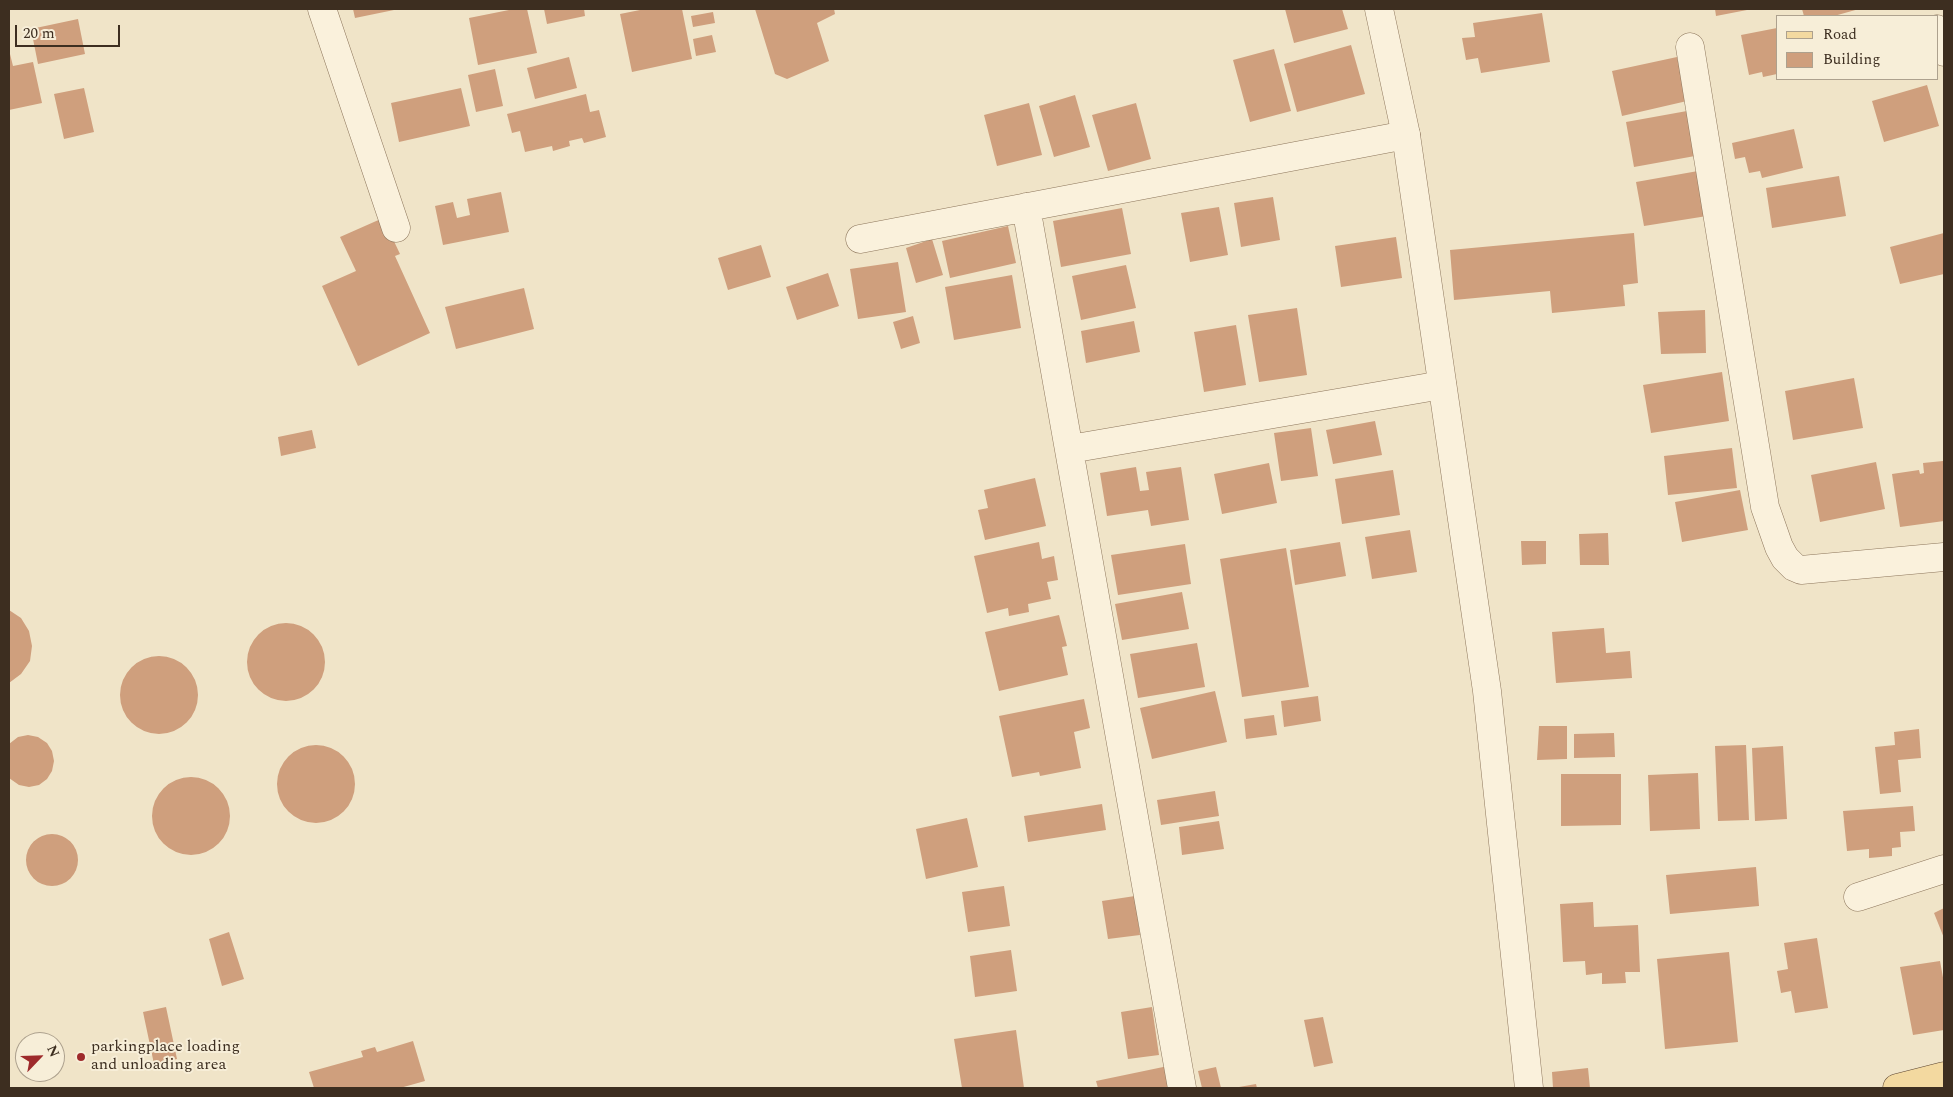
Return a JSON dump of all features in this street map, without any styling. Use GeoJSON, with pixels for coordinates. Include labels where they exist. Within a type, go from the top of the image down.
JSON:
{"type":"FeatureCollection","features":[{"type":"Feature","properties":{"kind":"main road"},"geometry":{"type":"LineString","coordinates":[[1897,1088],[1944,1076]]}},
{"type":"Feature","properties":{"kind":"street"},"geometry":{"type":"LineString","coordinates":[[322,9],[396,228]]}},
{"type":"Feature","properties":{"kind":"street"},"geometry":{"type":"LineString","coordinates":[[1379,9],[1406,135],[1487,691],[1529,1088]]}},
{"type":"Feature","properties":{"kind":"street"},"geometry":{"type":"LineString","coordinates":[[1938,32],[1944,52]]}},
{"type":"Feature","properties":{"kind":"street"},"geometry":{"type":"LineString","coordinates":[[1690,47],[1765,508],[1779,547],[1785,558],[1794,567],[1801,570],[1944,557]]}},
{"type":"Feature","properties":{"kind":"street"},"geometry":{"type":"LineString","coordinates":[[860,239],[1406,135]]}},
{"type":"Feature","properties":{"kind":"street"},"geometry":{"type":"LineString","coordinates":[[1026,207],[1182,1088]]}},
{"type":"Feature","properties":{"kind":"street"},"geometry":{"type":"LineString","coordinates":[[1070,449],[1442,385]]}},
{"type":"Feature","properties":{"kind":"street"},"geometry":{"type":"LineString","coordinates":[[1858,897],[1944,869]]}},
{"type":"Feature","properties":{"kind":"building"},"geometry":{"type":"Polygon","coordinates":[[[353,9],[394,9],[394,10],[355,18],[353,9]]]}},
{"type":"Feature","properties":{"kind":"building"},"geometry":{"type":"Polygon","coordinates":[[[514,9],[527,9],[537,53],[478,65],[469,18],[514,9]]]}},
{"type":"Feature","properties":{"kind":"building"},"geometry":{"type":"Polygon","coordinates":[[[544,9],[584,9],[585,16],[547,24],[544,9]]]}},
{"type":"Feature","properties":{"kind":"building"},"geometry":{"type":"Polygon","coordinates":[[[645,9],[682,9],[692,59],[632,72],[620,14],[645,9]]]}},
{"type":"Feature","properties":{"kind":"building"},"geometry":{"type":"Polygon","coordinates":[[[755,9],[834,9],[835,14],[817,23],[829,61],[787,79],[775,74],[755,9]]]}},
{"type":"Feature","properties":{"kind":"building"},"geometry":{"type":"Polygon","coordinates":[[[1285,9],[1342,9],[1348,29],[1294,43],[1285,9]]]}},
{"type":"Feature","properties":{"kind":"building"},"geometry":{"type":"Polygon","coordinates":[[[1715,9],[1747,9],[1747,10],[1716,16],[1715,9]]]}},
{"type":"Feature","properties":{"kind":"building"},"geometry":{"type":"Polygon","coordinates":[[[1802,9],[1859,9],[1838,15],[1804,15],[1802,9]]]}},
{"type":"Feature","properties":{"kind":"building"},"geometry":{"type":"Polygon","coordinates":[[[713,12],[715,23],[693,27],[691,16],[713,12]]]}},
{"type":"Feature","properties":{"kind":"building"},"geometry":{"type":"Polygon","coordinates":[[[1542,13],[1550,62],[1481,73],[1478,58],[1466,60],[1462,38],[1475,37],[1473,23],[1542,13]]]}},
{"type":"Feature","properties":{"kind":"building"},"geometry":{"type":"Polygon","coordinates":[[[78,19],[85,54],[38,64],[31,29],[78,19]]]}},
{"type":"Feature","properties":{"kind":"building"},"geometry":{"type":"Polygon","coordinates":[[[1776,28],[1776,74],[1763,77],[1762,72],[1749,75],[1741,35],[1776,28]]]}},
{"type":"Feature","properties":{"kind":"building"},"geometry":{"type":"Polygon","coordinates":[[[712,35],[716,52],[696,56],[693,39],[712,35]]]}},
{"type":"Feature","properties":{"kind":"building"},"geometry":{"type":"Polygon","coordinates":[[[1351,45],[1365,94],[1297,112],[1284,64],[1351,45]]]}},
{"type":"Feature","properties":{"kind":"building"},"geometry":{"type":"Polygon","coordinates":[[[1274,49],[1291,111],[1250,122],[1233,60],[1274,49]]]}},
{"type":"Feature","properties":{"kind":"building"},"geometry":{"type":"Polygon","coordinates":[[[9,50],[13,66],[33,62],[42,103],[9,110],[9,50]]]}},
{"type":"Feature","properties":{"kind":"building"},"geometry":{"type":"Polygon","coordinates":[[[569,57],[577,88],[535,99],[527,68],[569,57]]]}},
{"type":"Feature","properties":{"kind":"building"},"geometry":{"type":"Polygon","coordinates":[[[1677,57],[1687,101],[1622,116],[1612,71],[1677,57]]]}},
{"type":"Feature","properties":{"kind":"building"},"geometry":{"type":"Polygon","coordinates":[[[495,69],[503,106],[476,112],[468,75],[495,69]]]}},
{"type":"Feature","properties":{"kind":"building"},"geometry":{"type":"Polygon","coordinates":[[[1927,85],[1939,126],[1884,142],[1872,101],[1927,85]]]}},
{"type":"Feature","properties":{"kind":"building"},"geometry":{"type":"Polygon","coordinates":[[[84,88],[94,132],[64,139],[54,94],[84,88]]]}},
{"type":"Feature","properties":{"kind":"building"},"geometry":{"type":"Polygon","coordinates":[[[461,88],[470,126],[399,142],[391,103],[461,88]]]}},
{"type":"Feature","properties":{"kind":"building"},"geometry":{"type":"Polygon","coordinates":[[[586,94],[590,112],[599,110],[606,137],[584,143],[582,138],[569,141],[570,146],[553,151],[552,146],[525,152],[520,131],[512,133],[507,114],[586,94]]]}},
{"type":"Feature","properties":{"kind":"building"},"geometry":{"type":"Polygon","coordinates":[[[1075,95],[1090,147],[1054,157],[1039,106],[1075,95]]]}},
{"type":"Feature","properties":{"kind":"building"},"geometry":{"type":"Polygon","coordinates":[[[1029,103],[1042,155],[997,166],[984,115],[1029,103]]]}},
{"type":"Feature","properties":{"kind":"building"},"geometry":{"type":"Polygon","coordinates":[[[1136,103],[1151,159],[1108,171],[1092,115],[1136,103]]]}},
{"type":"Feature","properties":{"kind":"building"},"geometry":{"type":"Polygon","coordinates":[[[1687,111],[1695,156],[1634,167],[1626,122],[1687,111]]]}},
{"type":"Feature","properties":{"kind":"building"},"geometry":{"type":"Polygon","coordinates":[[[1794,129],[1803,168],[1762,178],[1760,171],[1749,173],[1745,157],[1735,159],[1732,143],[1794,129]]]}},
{"type":"Feature","properties":{"kind":"building"},"geometry":{"type":"Polygon","coordinates":[[[1698,171],[1707,216],[1644,226],[1636,182],[1698,171]]]}},
{"type":"Feature","properties":{"kind":"building"},"geometry":{"type":"Polygon","coordinates":[[[1839,176],[1846,216],[1772,228],[1766,188],[1839,176]]]}},
{"type":"Feature","properties":{"kind":"building"},"geometry":{"type":"Polygon","coordinates":[[[501,192],[509,232],[443,245],[435,206],[453,202],[457,218],[470,215],[467,199],[501,192]]]}},
{"type":"Feature","properties":{"kind":"building"},"geometry":{"type":"Polygon","coordinates":[[[1273,197],[1280,240],[1241,247],[1234,203],[1273,197]]]}},
{"type":"Feature","properties":{"kind":"building"},"geometry":{"type":"Polygon","coordinates":[[[1219,207],[1228,255],[1190,262],[1181,213],[1219,207]]]}},
{"type":"Feature","properties":{"kind":"building"},"geometry":{"type":"Polygon","coordinates":[[[1122,208],[1131,254],[1061,267],[1053,221],[1122,208]]]}},
{"type":"Feature","properties":{"kind":"building"},"geometry":{"type":"Polygon","coordinates":[[[383,218],[400,254],[395,256],[430,333],[358,366],[322,286],[356,271],[340,237],[383,218]]]}},
{"type":"Feature","properties":{"kind":"building"},"geometry":{"type":"Polygon","coordinates":[[[1008,226],[1016,263],[950,278],[942,241],[1008,226]]]}},
{"type":"Feature","properties":{"kind":"building"},"geometry":{"type":"Polygon","coordinates":[[[1634,233],[1638,283],[1623,285],[1625,306],[1552,313],[1550,291],[1454,300],[1450,250],[1634,233]]]}},
{"type":"Feature","properties":{"kind":"building"},"geometry":{"type":"Polygon","coordinates":[[[1944,233],[1944,274],[1900,284],[1890,247],[1944,233]]]}},
{"type":"Feature","properties":{"kind":"building"},"geometry":{"type":"Polygon","coordinates":[[[1396,237],[1402,278],[1341,287],[1335,246],[1396,237]]]}},
{"type":"Feature","properties":{"kind":"building"},"geometry":{"type":"Polygon","coordinates":[[[932,239],[943,275],[916,283],[906,248],[932,239]]]}},
{"type":"Feature","properties":{"kind":"building"},"geometry":{"type":"Polygon","coordinates":[[[761,245],[771,277],[728,290],[718,258],[761,245]]]}},
{"type":"Feature","properties":{"kind":"building"},"geometry":{"type":"Polygon","coordinates":[[[898,262],[906,312],[858,319],[850,269],[898,262]]]}},
{"type":"Feature","properties":{"kind":"building"},"geometry":{"type":"Polygon","coordinates":[[[1126,265],[1136,308],[1081,320],[1072,276],[1126,265]]]}},
{"type":"Feature","properties":{"kind":"building"},"geometry":{"type":"Polygon","coordinates":[[[828,273],[839,306],[797,320],[786,287],[828,273]]]}},
{"type":"Feature","properties":{"kind":"building"},"geometry":{"type":"Polygon","coordinates":[[[1012,275],[1021,328],[954,340],[945,287],[1012,275]]]}},
{"type":"Feature","properties":{"kind":"building"},"geometry":{"type":"Polygon","coordinates":[[[524,288],[534,329],[456,349],[445,307],[524,288]]]}},
{"type":"Feature","properties":{"kind":"building"},"geometry":{"type":"Polygon","coordinates":[[[1297,308],[1307,375],[1259,382],[1248,315],[1297,308]]]}},
{"type":"Feature","properties":{"kind":"building"},"geometry":{"type":"Polygon","coordinates":[[[1705,310],[1706,353],[1661,354],[1658,312],[1705,310]]]}},
{"type":"Feature","properties":{"kind":"building"},"geometry":{"type":"Polygon","coordinates":[[[913,316],[920,343],[901,349],[893,322],[913,316]]]}},
{"type":"Feature","properties":{"kind":"building"},"geometry":{"type":"Polygon","coordinates":[[[1134,321],[1140,352],[1086,363],[1081,331],[1134,321]]]}},
{"type":"Feature","properties":{"kind":"building"},"geometry":{"type":"Polygon","coordinates":[[[1236,325],[1246,385],[1204,392],[1194,332],[1236,325]]]}},
{"type":"Feature","properties":{"kind":"building"},"geometry":{"type":"Polygon","coordinates":[[[1722,372],[1729,421],[1651,433],[1643,385],[1722,372]]]}},
{"type":"Feature","properties":{"kind":"building"},"geometry":{"type":"Polygon","coordinates":[[[1854,378],[1863,428],[1793,440],[1785,391],[1854,378]]]}},
{"type":"Feature","properties":{"kind":"building"},"geometry":{"type":"Polygon","coordinates":[[[1375,421],[1382,455],[1333,464],[1326,430],[1375,421]]]}},
{"type":"Feature","properties":{"kind":"building"},"geometry":{"type":"Polygon","coordinates":[[[1311,428],[1318,476],[1281,481],[1274,433],[1311,428]]]}},
{"type":"Feature","properties":{"kind":"building"},"geometry":{"type":"Polygon","coordinates":[[[312,430],[316,448],[281,456],[278,437],[312,430]]]}},
{"type":"Feature","properties":{"kind":"building"},"geometry":{"type":"Polygon","coordinates":[[[1732,448],[1737,488],[1668,495],[1664,456],[1732,448]]]}},
{"type":"Feature","properties":{"kind":"building"},"geometry":{"type":"Polygon","coordinates":[[[1943,461],[1944,521],[1900,527],[1892,474],[1919,470],[1920,474],[1924,473],[1923,463],[1943,461]]]}},
{"type":"Feature","properties":{"kind":"building"},"geometry":{"type":"Polygon","coordinates":[[[1876,462],[1885,509],[1820,522],[1811,475],[1876,462]]]}},
{"type":"Feature","properties":{"kind":"building"},"geometry":{"type":"Polygon","coordinates":[[[1269,463],[1277,503],[1222,514],[1214,474],[1269,463]]]}},
{"type":"Feature","properties":{"kind":"building"},"geometry":{"type":"Polygon","coordinates":[[[1136,467],[1140,491],[1149,490],[1146,472],[1181,467],[1189,520],[1151,526],[1148,510],[1107,516],[1100,473],[1136,467]]]}},
{"type":"Feature","properties":{"kind":"building"},"geometry":{"type":"Polygon","coordinates":[[[1393,470],[1400,515],[1342,524],[1335,479],[1393,470]]]}},
{"type":"Feature","properties":{"kind":"building"},"geometry":{"type":"Polygon","coordinates":[[[1035,478],[1046,526],[985,540],[978,510],[988,508],[984,490],[1035,478]]]}},
{"type":"Feature","properties":{"kind":"building"},"geometry":{"type":"Polygon","coordinates":[[[1740,490],[1748,530],[1682,542],[1675,502],[1740,490]]]}},
{"type":"Feature","properties":{"kind":"building"},"geometry":{"type":"Polygon","coordinates":[[[1410,530],[1417,572],[1372,579],[1365,537],[1410,530]]]}},
{"type":"Feature","properties":{"kind":"building"},"geometry":{"type":"Polygon","coordinates":[[[1608,533],[1609,565],[1580,565],[1579,534],[1608,533]]]}},
{"type":"Feature","properties":{"kind":"building"},"geometry":{"type":"Polygon","coordinates":[[[1521,541],[1546,541],[1546,564],[1522,565],[1521,541]]]}},
{"type":"Feature","properties":{"kind":"building"},"geometry":{"type":"Polygon","coordinates":[[[1039,542],[1042,559],[1054,556],[1058,580],[1047,582],[1051,599],[1028,604],[1029,612],[1009,616],[1008,608],[987,613],[974,556],[1039,542]]]}},
{"type":"Feature","properties":{"kind":"building"},"geometry":{"type":"Polygon","coordinates":[[[1340,542],[1346,576],[1295,585],[1290,550],[1340,542]]]}},
{"type":"Feature","properties":{"kind":"building"},"geometry":{"type":"Polygon","coordinates":[[[1185,544],[1191,584],[1118,595],[1111,555],[1185,544]]]}},
{"type":"Feature","properties":{"kind":"building"},"geometry":{"type":"Polygon","coordinates":[[[1286,548],[1309,687],[1242,697],[1220,559],[1286,548]]]}},
{"type":"Feature","properties":{"kind":"building"},"geometry":{"type":"Polygon","coordinates":[[[1182,592],[1189,629],[1122,640],[1115,604],[1182,592]]]}},
{"type":"Feature","properties":{"kind":"building"},"geometry":{"type":"Polygon","coordinates":[[[9,610],[21,618],[29,631],[32,646],[30,661],[21,674],[9,683],[9,610]]]}},
{"type":"Feature","properties":{"kind":"building"},"geometry":{"type":"Polygon","coordinates":[[[1059,615],[1067,646],[1062,647],[1068,675],[999,691],[985,632],[1059,615]]]}},
{"type":"Feature","properties":{"kind":"building"},"geometry":{"type":"Polygon","coordinates":[[[286,623],[301,626],[314,634],[322,647],[325,662],[322,677],[314,690],[301,698],[286,701],[271,698],[258,690],[250,677],[247,662],[250,647],[258,634],[271,626],[286,623]]]}},
{"type":"Feature","properties":{"kind":"building"},"geometry":{"type":"Polygon","coordinates":[[[1604,628],[1606,653],[1630,651],[1632,678],[1556,683],[1552,632],[1604,628]]]}},
{"type":"Feature","properties":{"kind":"building"},"geometry":{"type":"Polygon","coordinates":[[[1197,643],[1205,687],[1138,698],[1130,654],[1197,643]]]}},
{"type":"Feature","properties":{"kind":"building"},"geometry":{"type":"Polygon","coordinates":[[[159,656],[174,659],[187,667],[195,680],[198,695],[195,710],[187,723],[174,731],[159,734],[144,731],[131,723],[123,710],[120,695],[123,680],[131,667],[144,659],[159,656]]]}},
{"type":"Feature","properties":{"kind":"building"},"geometry":{"type":"Polygon","coordinates":[[[1215,691],[1227,742],[1152,759],[1140,708],[1215,691]]]}},
{"type":"Feature","properties":{"kind":"building"},"geometry":{"type":"Polygon","coordinates":[[[1318,696],[1321,721],[1284,727],[1281,701],[1318,696]]]}},
{"type":"Feature","properties":{"kind":"building"},"geometry":{"type":"Polygon","coordinates":[[[1084,699],[1090,728],[1074,732],[1081,768],[1040,776],[1039,772],[1012,777],[999,716],[1084,699]]]}},
{"type":"Feature","properties":{"kind":"building"},"geometry":{"type":"Polygon","coordinates":[[[1274,715],[1277,735],[1246,739],[1244,719],[1274,715]]]}},
{"type":"Feature","properties":{"kind":"building"},"geometry":{"type":"Polygon","coordinates":[[[1539,726],[1567,726],[1567,759],[1537,760],[1539,726]]]}},
{"type":"Feature","properties":{"kind":"building"},"geometry":{"type":"Polygon","coordinates":[[[1919,729],[1921,758],[1898,760],[1901,792],[1880,794],[1875,747],[1895,745],[1894,732],[1919,729]]]}},
{"type":"Feature","properties":{"kind":"building"},"geometry":{"type":"Polygon","coordinates":[[[1614,733],[1615,757],[1574,758],[1574,734],[1614,733]]]}},
{"type":"Feature","properties":{"kind":"building"},"geometry":{"type":"Polygon","coordinates":[[[28,735],[38,737],[47,743],[52,751],[54,761],[52,771],[47,779],[39,785],[29,787],[19,785],[9,778],[9,744],[18,737],[28,735]]]}},
{"type":"Feature","properties":{"kind":"building"},"geometry":{"type":"Polygon","coordinates":[[[316,745],[331,748],[344,756],[352,769],[355,784],[352,799],[344,812],[331,820],[316,823],[301,820],[288,812],[280,799],[277,784],[280,769],[288,756],[301,748],[316,745]]]}},
{"type":"Feature","properties":{"kind":"building"},"geometry":{"type":"Polygon","coordinates":[[[1746,745],[1749,820],[1718,821],[1715,746],[1746,745]]]}},
{"type":"Feature","properties":{"kind":"building"},"geometry":{"type":"Polygon","coordinates":[[[1783,746],[1787,819],[1755,821],[1752,748],[1783,746]]]}},
{"type":"Feature","properties":{"kind":"building"},"geometry":{"type":"Polygon","coordinates":[[[1698,773],[1700,829],[1650,831],[1648,775],[1698,773]]]}},
{"type":"Feature","properties":{"kind":"building"},"geometry":{"type":"Polygon","coordinates":[[[1561,774],[1621,774],[1621,825],[1561,826],[1561,774]]]}},
{"type":"Feature","properties":{"kind":"building"},"geometry":{"type":"Polygon","coordinates":[[[191,777],[206,780],[219,788],[227,801],[230,816],[227,831],[219,844],[206,852],[191,855],[176,852],[163,844],[155,831],[152,816],[155,801],[163,788],[176,780],[191,777]]]}},
{"type":"Feature","properties":{"kind":"building"},"geometry":{"type":"Polygon","coordinates":[[[1215,791],[1219,816],[1161,825],[1157,800],[1215,791]]]}},
{"type":"Feature","properties":{"kind":"building"},"geometry":{"type":"Polygon","coordinates":[[[1102,804],[1106,830],[1028,842],[1024,816],[1102,804]]]}},
{"type":"Feature","properties":{"kind":"building"},"geometry":{"type":"Polygon","coordinates":[[[1913,806],[1915,831],[1900,832],[1901,847],[1892,848],[1892,856],[1869,858],[1869,849],[1847,851],[1843,811],[1913,806]]]}},
{"type":"Feature","properties":{"kind":"building"},"geometry":{"type":"Polygon","coordinates":[[[967,818],[978,867],[926,879],[916,829],[967,818]]]}},
{"type":"Feature","properties":{"kind":"building"},"geometry":{"type":"Polygon","coordinates":[[[1219,821],[1224,849],[1182,855],[1179,827],[1219,821]]]}},
{"type":"Feature","properties":{"kind":"building"},"geometry":{"type":"Polygon","coordinates":[[[52,834],[62,836],[70,842],[76,850],[78,860],[76,870],[70,878],[62,884],[52,886],[42,884],[34,878],[28,870],[26,860],[28,850],[34,842],[42,836],[52,834]]]}},
{"type":"Feature","properties":{"kind":"building"},"geometry":{"type":"Polygon","coordinates":[[[1756,867],[1759,906],[1670,914],[1666,875],[1756,867]]]}},
{"type":"Feature","properties":{"kind":"building"},"geometry":{"type":"Polygon","coordinates":[[[1004,886],[1010,926],[968,932],[962,892],[1004,886]]]}},
{"type":"Feature","properties":{"kind":"building"},"geometry":{"type":"Polygon","coordinates":[[[1135,896],[1140,935],[1108,939],[1102,901],[1135,896]]]}},
{"type":"Feature","properties":{"kind":"building"},"geometry":{"type":"Polygon","coordinates":[[[1593,902],[1594,927],[1638,925],[1640,972],[1625,972],[1626,983],[1602,984],[1602,973],[1586,975],[1585,961],[1563,962],[1560,904],[1593,902]]]}},
{"type":"Feature","properties":{"kind":"building"},"geometry":{"type":"Polygon","coordinates":[[[1944,908],[1944,938],[1934,913],[1944,908]]]}},
{"type":"Feature","properties":{"kind":"building"},"geometry":{"type":"Polygon","coordinates":[[[229,932],[244,979],[222,986],[209,939],[229,932]]]}},
{"type":"Feature","properties":{"kind":"building"},"geometry":{"type":"Polygon","coordinates":[[[1817,938],[1828,1008],[1795,1013],[1791,991],[1781,993],[1777,971],[1788,969],[1784,943],[1817,938]]]}},
{"type":"Feature","properties":{"kind":"building"},"geometry":{"type":"Polygon","coordinates":[[[1011,950],[1017,991],[975,997],[970,956],[1011,950]]]}},
{"type":"Feature","properties":{"kind":"building"},"geometry":{"type":"Polygon","coordinates":[[[1729,952],[1738,1042],[1665,1049],[1657,959],[1729,952]]]}},
{"type":"Feature","properties":{"kind":"building"},"geometry":{"type":"Polygon","coordinates":[[[1940,961],[1944,983],[1944,1030],[1913,1035],[1900,967],[1940,961]]]}},
{"type":"Feature","properties":{"kind":"building"},"geometry":{"type":"Polygon","coordinates":[[[166,1007],[177,1059],[154,1064],[143,1012],[166,1007]]]}},
{"type":"Feature","properties":{"kind":"building"},"geometry":{"type":"Polygon","coordinates":[[[1152,1007],[1159,1055],[1128,1059],[1121,1012],[1152,1007]]]}},
{"type":"Feature","properties":{"kind":"building"},"geometry":{"type":"Polygon","coordinates":[[[1323,1017],[1333,1063],[1314,1067],[1304,1020],[1323,1017]]]}},
{"type":"Feature","properties":{"kind":"building"},"geometry":{"type":"Polygon","coordinates":[[[1016,1030],[1024,1088],[962,1088],[954,1039],[1016,1030]]]}},
{"type":"Feature","properties":{"kind":"building"},"geometry":{"type":"Polygon","coordinates":[[[413,1041],[425,1081],[400,1088],[314,1088],[309,1072],[363,1057],[361,1051],[375,1047],[377,1052],[413,1041]]]}},
{"type":"Feature","properties":{"kind":"building"},"geometry":{"type":"Polygon","coordinates":[[[1168,1066],[1173,1088],[1098,1088],[1096,1081],[1168,1066]]]}},
{"type":"Feature","properties":{"kind":"building"},"geometry":{"type":"Polygon","coordinates":[[[1216,1067],[1221,1088],[1202,1088],[1198,1071],[1216,1067]]]}},
{"type":"Feature","properties":{"kind":"building"},"geometry":{"type":"Polygon","coordinates":[[[1588,1068],[1590,1088],[1553,1088],[1552,1072],[1588,1068]]]}},
{"type":"Feature","properties":{"kind":"building"},"geometry":{"type":"Polygon","coordinates":[[[1256,1084],[1257,1088],[1239,1088],[1239,1087],[1256,1084]]]}},
{"type":"Feature","properties":{"kind":"place","name":"parkingplace loading and unloading area"},"geometry":{"type":"Point","coordinates":[81,1057]}}]}
